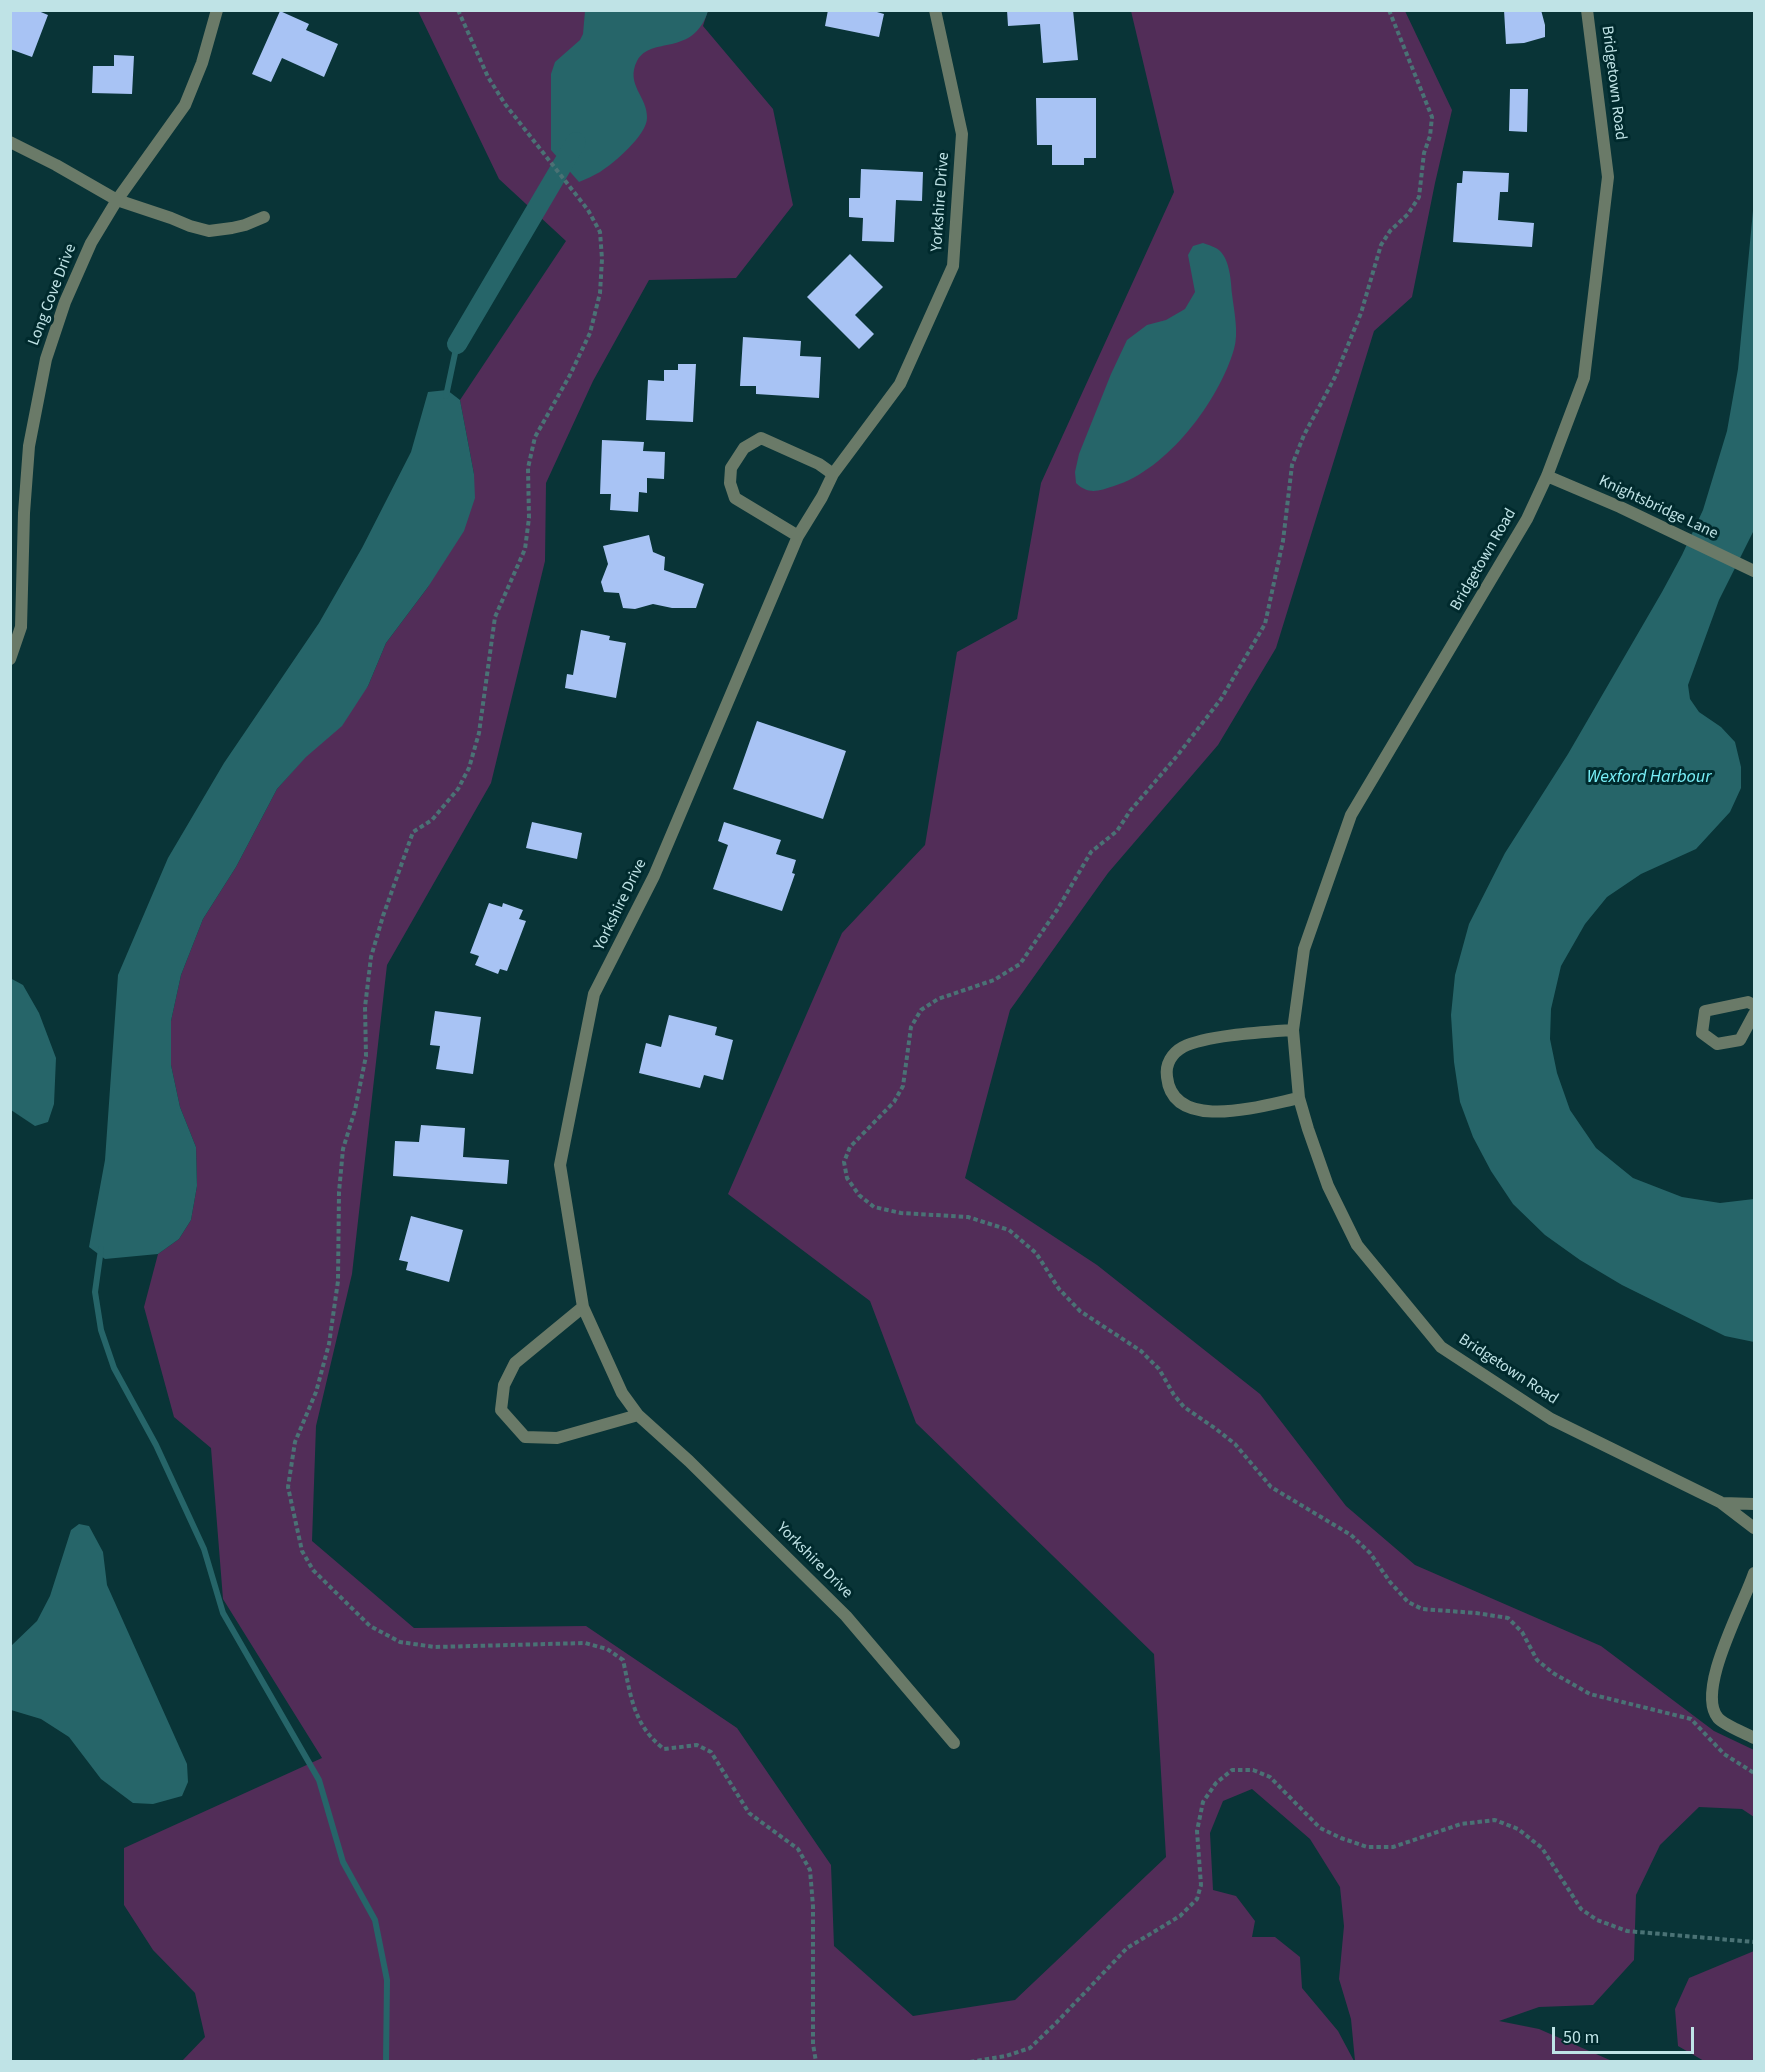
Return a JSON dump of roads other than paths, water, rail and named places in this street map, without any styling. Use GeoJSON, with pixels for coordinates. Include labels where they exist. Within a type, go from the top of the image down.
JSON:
{"type":"FeatureCollection","features":[{"type":"Feature","properties":{"kind":"street","name":"Long Cove Drive"},"geometry":{"type":"LineString","coordinates":[[10,659],[21,627],[16,583],[28,446],[46,359],[65,302],[91,243],[117,200],[185,105],[202,63],[217,10]]}},
{"type":"Feature","properties":{"kind":"street","name":"Yorkshire Drive"},"geometry":{"type":"LineString","coordinates":[[935,10],[962,134],[953,266],[900,384],[833,474],[798,536],[654,876],[594,994],[560,1165],[583,1307],[622,1393],[638,1415],[689,1461],[846,1616],[954,1743]]}},
{"type":"Feature","properties":{"kind":"street","name":"Bridgetown Road"},"geometry":{"type":"LineString","coordinates":[[1587,10],[1608,177],[1584,378],[1547,476],[1527,519],[1351,815],[1304,950],[1293,1030],[1299,1098],[1328,1186],[1357,1245],[1441,1347],[1551,1419],[1720,1502],[1755,1528]]}},
{"type":"Feature","properties":{"kind":"street"},"geometry":{"type":"LineString","coordinates":[[10,142],[117,200],[190,226],[209,231],[245,225],[264,217]]}},
{"type":"Feature","properties":{"kind":"street"},"geometry":{"type":"LineString","coordinates":[[798,536],[735,498],[730,483],[731,468],[744,448],[762,438],[819,464],[833,474]]}},
{"type":"Feature","properties":{"kind":"street","name":"Knightsbridge Lane"},"geometry":{"type":"LineString","coordinates":[[1547,476],[1755,571]]}},
{"type":"Feature","properties":{"kind":"street"},"geometry":{"type":"LineString","coordinates":[[1755,1005],[1748,1002],[1705,1011],[1702,1033],[1717,1044],[1740,1040],[1755,1014]]}},
{"type":"Feature","properties":{"kind":"street"},"geometry":{"type":"LineString","coordinates":[[1293,1030],[1203,1040],[1184,1047],[1171,1056],[1167,1064],[1166,1077],[1176,1101],[1206,1112],[1245,1109],[1299,1098]]}},
{"type":"Feature","properties":{"kind":"street"},"geometry":{"type":"LineString","coordinates":[[583,1307],[515,1363],[504,1385],[501,1410],[525,1437],[557,1438],[638,1415]]}},
{"type":"Feature","properties":{"kind":"street","name":"Bridgetown Road"},"geometry":{"type":"LineString","coordinates":[[1720,1502],[1755,1504]]}},
{"type":"Feature","properties":{"kind":"street"},"geometry":{"type":"LineString","coordinates":[[1755,1573],[1724,1646],[1711,1694],[1712,1708],[1719,1719],[1755,1738]]}},
{"type":"Feature","properties":{"kind":"water"},"geometry":{"type":"Polygon","coordinates":[[[585,11],[708,11],[701,26],[693,35],[683,41],[643,53],[634,69],[634,77],[646,111],[646,125],[629,148],[613,162],[600,172],[579,182],[551,150],[551,74],[555,62],[580,40],[583,34],[585,11]]]}},
{"type":"Feature","properties":{"kind":"water","name":"Wexford Harbour"},"geometry":{"type":"Polygon","coordinates":[[[1754,200],[1754,530],[1719,600],[1688,685],[1690,699],[1699,712],[1721,727],[1735,742],[1741,767],[1741,788],[1730,812],[1696,849],[1641,874],[1607,897],[1585,924],[1561,966],[1551,1009],[1550,1039],[1557,1073],[1570,1110],[1596,1148],[1633,1178],[1682,1197],[1720,1203],[1754,1199],[1754,1342],[1725,1336],[1622,1285],[1580,1260],[1545,1235],[1513,1204],[1491,1171],[1473,1137],[1460,1102],[1454,1062],[1451,1015],[1455,975],[1469,924],[1505,853],[1568,754],[1662,592],[1703,510],[1727,431],[1738,369],[1754,200]]]}},
{"type":"Feature","properties":{"kind":"water"},"geometry":{"type":"Polygon","coordinates":[[[1203,243],[1220,251],[1229,271],[1236,336],[1227,369],[1203,411],[1188,431],[1153,465],[1134,478],[1114,486],[1089,491],[1080,487],[1076,483],[1075,472],[1079,454],[1127,340],[1147,325],[1166,320],[1185,309],[1195,292],[1188,255],[1193,246],[1203,243]]]}},
{"type":"Feature","properties":{"kind":"water"},"geometry":{"type":"Polygon","coordinates":[[[447,390],[460,400],[474,474],[475,498],[464,531],[428,587],[386,643],[368,686],[342,726],[306,757],[277,789],[236,867],[203,919],[181,975],[171,1021],[171,1065],[180,1107],[196,1147],[197,1186],[191,1220],[179,1239],[158,1254],[105,1259],[89,1247],[105,1160],[118,975],[168,858],[224,763],[319,623],[362,548],[411,452],[428,392],[447,390]]]}},
{"type":"Feature","properties":{"kind":"water"},"geometry":{"type":"Polygon","coordinates":[[[10,978],[23,985],[39,1013],[56,1058],[54,1104],[48,1122],[35,1126],[11,1110],[10,978]]]}},
{"type":"Feature","properties":{"kind":"water"},"geometry":{"type":"Polygon","coordinates":[[[79,1524],[89,1526],[103,1552],[107,1585],[187,1764],[188,1782],[182,1796],[153,1804],[133,1803],[101,1779],[69,1737],[41,1719],[11,1710],[11,1646],[37,1621],[50,1596],[71,1530],[79,1524]]]}},
{"type":"Feature","properties":{"kind":"waterway"},"geometry":{"type":"LineString","coordinates":[[457,344],[576,142]]}},
{"type":"Feature","properties":{"kind":"waterway"},"geometry":{"type":"LineString","coordinates":[[446,396],[457,344]]}},
{"type":"Feature","properties":{"kind":"waterway"},"geometry":{"type":"LineString","coordinates":[[101,1249],[95,1292],[101,1330],[114,1368],[156,1445],[204,1549],[223,1613],[319,1780],[343,1862],[375,1920],[387,1980],[386,2062]]}}]}
